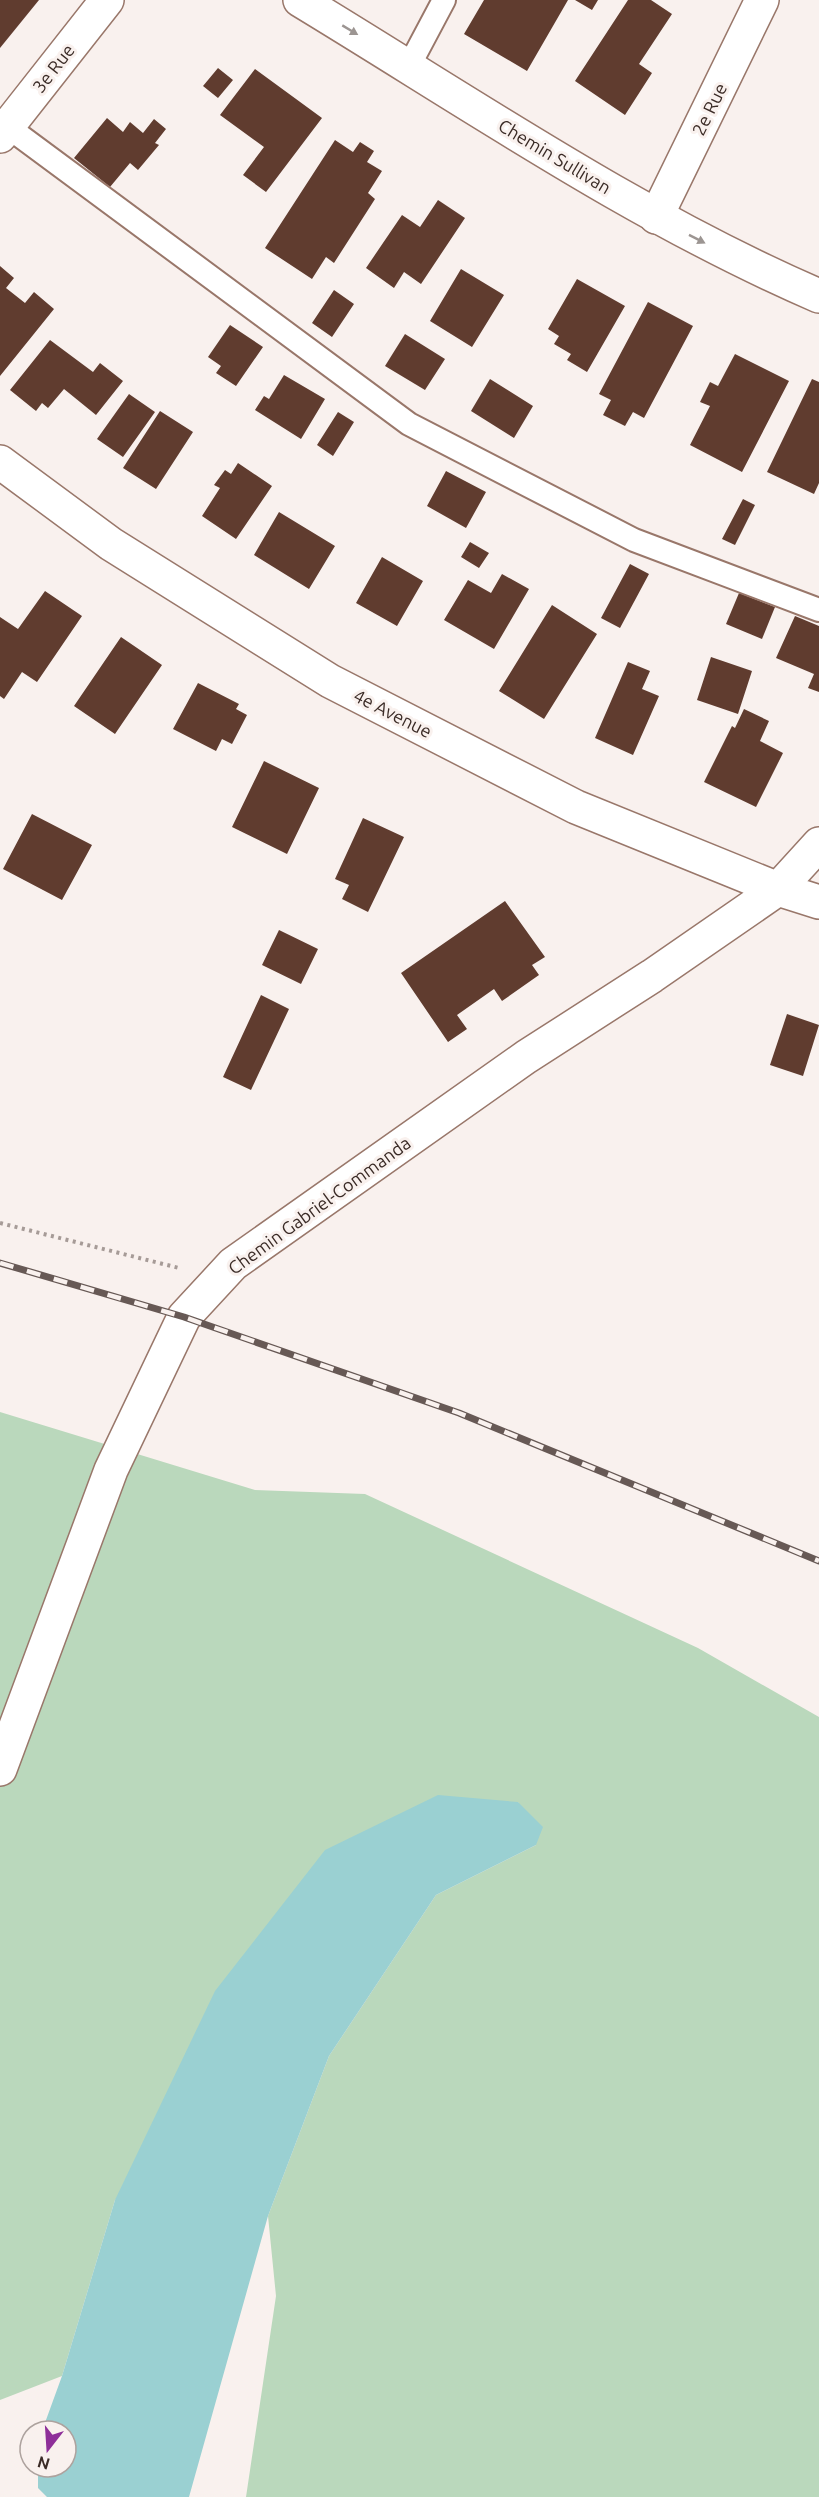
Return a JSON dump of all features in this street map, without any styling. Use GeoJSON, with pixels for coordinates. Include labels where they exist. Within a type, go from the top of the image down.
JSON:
{"type":"FeatureCollection","features":[{"type":"Feature","properties":{"kind":"street","name":"3e Rue"},"geometry":{"type":"LineString","coordinates":[[2,128],[106,0]]}},
{"type":"Feature","properties":{"kind":"street","name":"Chemin Sullivan"},"geometry":{"type":"LineString","coordinates":[[300,0],[656,217],[749,266],[819,296]]}},
{"type":"Feature","properties":{"kind":"street","name":"2e Rue"},"geometry":{"type":"LineString","coordinates":[[656,217],[762,0]]}},
{"type":"Feature","properties":{"kind":"street","name":"4e Avenue"},"geometry":{"type":"LineString","coordinates":[[0,462],[111,544],[330,681],[576,807],[778,889],[819,902]]}},
{"type":"Feature","properties":{"kind":"street","name":"Chemin Gabriel-Commanda"},"geometry":{"type":"LineString","coordinates":[[0,1769],[111,1470],[184,1317],[233,1264],[526,1057],[652,976],[778,889],[819,844]]}},
{"type":"Feature","properties":{"kind":"lane"},"geometry":{"type":"LineString","coordinates":[[409,66],[444,0]]}},
{"type":"Feature","properties":{"kind":"lane"},"geometry":{"type":"LineString","coordinates":[[2,128],[409,424],[634,540],[819,610]]}},
{"type":"Feature","properties":{"kind":"path"},"geometry":{"type":"LineString","coordinates":[[0,1223],[220,1278]]}},
{"type":"Feature","properties":{"kind":"green space"},"geometry":{"type":"Polygon","coordinates":[[[0,1412],[255,1490],[365,1494],[698,1648],[819,1717],[819,2497],[246,2497],[276,2296],[268,2216],[329,2056],[436,1895],[536,1845],[518,1802],[115,2200],[62,2376],[0,2400],[0,1412]]]}},
{"type":"Feature","properties":{"kind":"water"},"geometry":{"type":"Polygon","coordinates":[[[438,1795],[518,1802],[543,1827],[536,1845],[436,1895],[329,2056],[268,2216],[189,2497],[47,2497],[38,2488],[38,2479],[78,2479],[78,2419],[46,2419],[62,2376],[115,2200],[215,1991],[325,1850],[438,1795]]]}},
{"type":"Feature","properties":{"kind":"building"},"geometry":{"type":"Polygon","coordinates":[[[0,0],[39,0],[0,48],[0,0]]]}},
{"type":"Feature","properties":{"kind":"building"},"geometry":{"type":"Polygon","coordinates":[[[484,0],[568,0],[527,71],[464,34],[484,0]]]}},
{"type":"Feature","properties":{"kind":"building"},"geometry":{"type":"Polygon","coordinates":[[[575,0],[598,0],[592,10],[575,0]]]}},
{"type":"Feature","properties":{"kind":"building"},"geometry":{"type":"Polygon","coordinates":[[[628,0],[651,0],[672,14],[639,64],[652,73],[625,115],[575,81],[628,0]]]}},
{"type":"Feature","properties":{"kind":"building"},"geometry":{"type":"Polygon","coordinates":[[[218,68],[233,80],[218,98],[203,86],[218,68]]]}},
{"type":"Feature","properties":{"kind":"building"},"geometry":{"type":"Polygon","coordinates":[[[255,69],[322,118],[266,192],[243,175],[264,147],[220,115],[255,69]]]}},
{"type":"Feature","properties":{"kind":"building"},"geometry":{"type":"Polygon","coordinates":[[[107,118],[123,132],[130,122],[143,133],[154,119],[166,129],[155,143],[159,145],[138,170],[130,163],[110,187],[74,158],[107,118]]]}},
{"type":"Feature","properties":{"kind":"building"},"geometry":{"type":"Polygon","coordinates":[[[335,140],[353,152],[360,142],[374,151],[367,162],[382,171],[368,193],[375,199],[334,263],[326,257],[312,279],[265,248],[335,140]]]}},
{"type":"Feature","properties":{"kind":"building"},"geometry":{"type":"Polygon","coordinates":[[[438,200],[465,218],[421,284],[404,272],[394,288],[366,268],[402,215],[420,227],[438,200]]]}},
{"type":"Feature","properties":{"kind":"building"},"geometry":{"type":"Polygon","coordinates":[[[0,266],[14,278],[6,288],[25,303],[34,292],[54,309],[0,376],[0,266]]]}},
{"type":"Feature","properties":{"kind":"building"},"geometry":{"type":"Polygon","coordinates":[[[461,269],[504,295],[472,347],[430,321],[461,269]]]}},
{"type":"Feature","properties":{"kind":"building"},"geometry":{"type":"Polygon","coordinates":[[[577,279],[625,306],[587,372],[567,360],[571,354],[554,344],[559,336],[548,329],[577,279]]]}},
{"type":"Feature","properties":{"kind":"building"},"geometry":{"type":"Polygon","coordinates":[[[334,290],[354,304],[332,337],[312,323],[334,290]]]}},
{"type":"Feature","properties":{"kind":"building"},"geometry":{"type":"Polygon","coordinates":[[[648,302],[693,326],[644,418],[633,412],[625,426],[603,415],[611,400],[599,394],[648,302]]]}},
{"type":"Feature","properties":{"kind":"building"},"geometry":{"type":"Polygon","coordinates":[[[230,325],[263,347],[236,386],[216,373],[221,366],[208,357],[230,325]]]}},
{"type":"Feature","properties":{"kind":"building"},"geometry":{"type":"Polygon","coordinates":[[[405,334],[445,359],[425,390],[385,366],[405,334]]]}},
{"type":"Feature","properties":{"kind":"building"},"geometry":{"type":"Polygon","coordinates":[[[50,340],[93,372],[100,363],[123,381],[96,415],[64,389],[48,408],[42,403],[36,411],[10,390],[50,340]]]}},
{"type":"Feature","properties":{"kind":"building"},"geometry":{"type":"Polygon","coordinates":[[[735,354],[789,381],[742,472],[690,445],[710,406],[700,402],[710,382],[718,386],[735,354]]]}},
{"type":"Feature","properties":{"kind":"building"},"geometry":{"type":"Polygon","coordinates":[[[284,375],[325,399],[301,439],[255,410],[264,396],[269,399],[284,375]]]}},
{"type":"Feature","properties":{"kind":"building"},"geometry":{"type":"Polygon","coordinates":[[[490,379],[533,406],[514,438],[471,411],[490,379]]]}},
{"type":"Feature","properties":{"kind":"building"},"geometry":{"type":"Polygon","coordinates":[[[812,379],[819,382],[819,483],[814,494],[767,472],[812,379]]]}},
{"type":"Feature","properties":{"kind":"building"},"geometry":{"type":"Polygon","coordinates":[[[129,394],[155,412],[123,457],[97,439],[129,394]]]}},
{"type":"Feature","properties":{"kind":"building"},"geometry":{"type":"Polygon","coordinates":[[[160,411],[193,432],[156,489],[123,468],[160,411]]]}},
{"type":"Feature","properties":{"kind":"building"},"geometry":{"type":"Polygon","coordinates":[[[338,412],[354,422],[333,456],[317,445],[338,412]]]}},
{"type":"Feature","properties":{"kind":"building"},"geometry":{"type":"Polygon","coordinates":[[[238,463],[272,486],[236,539],[202,516],[220,488],[214,485],[225,470],[231,474],[238,463]]]}},
{"type":"Feature","properties":{"kind":"building"},"geometry":{"type":"Polygon","coordinates":[[[446,471],[486,492],[466,528],[427,506],[446,471]]]}},
{"type":"Feature","properties":{"kind":"building"},"geometry":{"type":"Polygon","coordinates":[[[743,499],[755,505],[735,545],[722,539],[743,499]]]}},
{"type":"Feature","properties":{"kind":"building"},"geometry":{"type":"Polygon","coordinates":[[[279,512],[335,546],[309,589],[254,555],[279,512]]]}},
{"type":"Feature","properties":{"kind":"building"},"geometry":{"type":"Polygon","coordinates":[[[470,542],[489,553],[479,568],[461,557],[470,542]]]}},
{"type":"Feature","properties":{"kind":"building"},"geometry":{"type":"Polygon","coordinates":[[[382,557],[423,581],[397,626],[356,603],[382,557]]]}},
{"type":"Feature","properties":{"kind":"building"},"geometry":{"type":"Polygon","coordinates":[[[630,564],[649,574],[620,628],[601,618],[630,564]]]}},
{"type":"Feature","properties":{"kind":"building"},"geometry":{"type":"Polygon","coordinates":[[[502,574],[529,589],[494,649],[444,620],[468,580],[491,593],[502,574]]]}},
{"type":"Feature","properties":{"kind":"building"},"geometry":{"type":"Polygon","coordinates":[[[45,591],[82,616],[37,682],[22,672],[4,699],[0,696],[0,617],[18,629],[45,591]]]}},
{"type":"Feature","properties":{"kind":"building"},"geometry":{"type":"Polygon","coordinates":[[[739,593],[775,607],[762,639],[726,624],[739,593]]]}},
{"type":"Feature","properties":{"kind":"building"},"geometry":{"type":"Polygon","coordinates":[[[552,605],[597,634],[544,719],[499,691],[552,605]]]}},
{"type":"Feature","properties":{"kind":"building"},"geometry":{"type":"Polygon","coordinates":[[[795,616],[819,626],[819,692],[808,688],[814,674],[776,658],[795,616]]]}},
{"type":"Feature","properties":{"kind":"building"},"geometry":{"type":"Polygon","coordinates":[[[121,637],[162,665],[115,734],[74,706],[121,637]]]}},
{"type":"Feature","properties":{"kind":"building"},"geometry":{"type":"Polygon","coordinates":[[[711,657],[752,671],[738,714],[697,700],[711,657]]]}},
{"type":"Feature","properties":{"kind":"building"},"geometry":{"type":"Polygon","coordinates":[[[628,662],[650,671],[642,689],[659,696],[633,755],[595,738],[628,662]]]}},
{"type":"Feature","properties":{"kind":"building"},"geometry":{"type":"Polygon","coordinates":[[[198,683],[239,704],[236,709],[247,715],[232,744],[222,739],[216,751],[173,729],[198,683]]]}},
{"type":"Feature","properties":{"kind":"building"},"geometry":{"type":"Polygon","coordinates":[[[744,709],[769,721],[760,741],[783,753],[756,807],[704,782],[732,726],[735,728],[744,709]]]}},
{"type":"Feature","properties":{"kind":"building"},"geometry":{"type":"Polygon","coordinates":[[[264,761],[319,788],[287,854],[232,827],[264,761]]]}},
{"type":"Feature","properties":{"kind":"building"},"geometry":{"type":"Polygon","coordinates":[[[32,814],[92,845],[62,900],[3,869],[32,814]]]}},
{"type":"Feature","properties":{"kind":"building"},"geometry":{"type":"Polygon","coordinates":[[[363,818],[404,837],[368,912],[342,899],[349,885],[335,879],[363,818]]]}},
{"type":"Feature","properties":{"kind":"building"},"geometry":{"type":"Polygon","coordinates":[[[505,901],[545,957],[532,965],[539,975],[502,1001],[494,989],[457,1015],[467,1029],[448,1042],[401,973],[505,901]]]}},
{"type":"Feature","properties":{"kind":"building"},"geometry":{"type":"Polygon","coordinates":[[[279,930],[318,949],[301,984],[262,965],[279,930]]]}},
{"type":"Feature","properties":{"kind":"building"},"geometry":{"type":"Polygon","coordinates":[[[261,995],[289,1009],[251,1090],[223,1077],[261,995]]]}},
{"type":"Feature","properties":{"kind":"building"},"geometry":{"type":"Polygon","coordinates":[[[787,1014],[819,1025],[803,1076],[770,1065],[787,1014]]]}},
{"type":"Feature","properties":{"kind":"railway"},"geometry":{"type":"LineString","coordinates":[[0,1263],[184,1317],[459,1413],[819,1561]]}}]}
